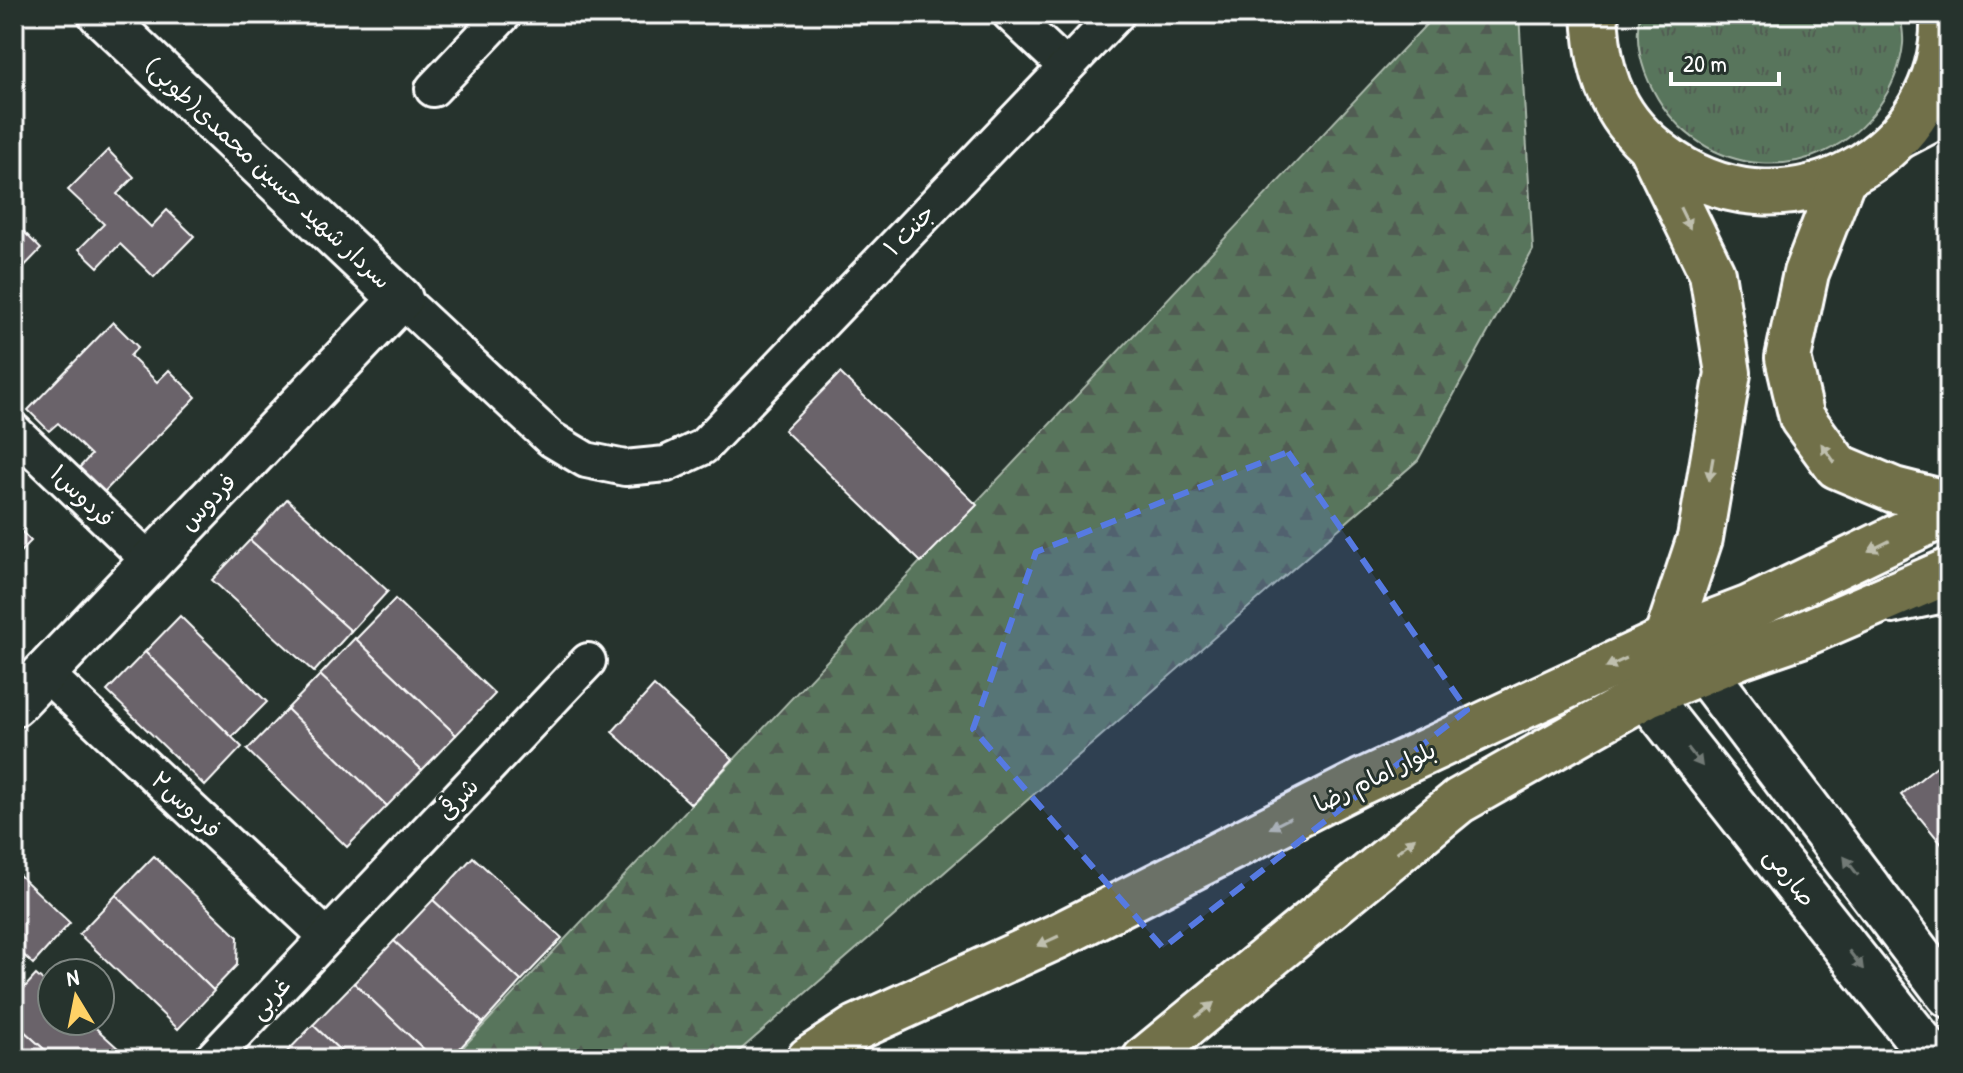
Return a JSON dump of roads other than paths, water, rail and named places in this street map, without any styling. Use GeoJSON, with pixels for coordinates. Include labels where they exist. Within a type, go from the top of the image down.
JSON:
{"type":"FeatureCollection","features":[{"type":"Feature","properties":{"kind":"main road"},"geometry":{"type":"LineString","coordinates":[[1595,14],[1599,60],[1618,108],[1650,148],[1712,273],[1728,373],[1700,538],[1666,640]]}},
{"type":"Feature","properties":{"kind":"main road"},"geometry":{"type":"LineString","coordinates":[[1650,148],[1693,176],[1742,192],[1794,192],[1843,178],[1873,160],[1898,137],[1929,92],[1944,39],[1943,14]]}},
{"type":"Feature","properties":{"kind":"main road"},"geometry":{"type":"LineString","coordinates":[[1898,137],[1949,110]]}},
{"type":"Feature","properties":{"kind":"main road"},"geometry":{"type":"LineString","coordinates":[[1843,178],[1806,273],[1788,358],[1802,418],[1837,466],[1894,490],[1949,504]]}},
{"type":"Feature","properties":{"kind":"main road","name":"بلوار امام رضا"},"geometry":{"type":"LineString","coordinates":[[809,1059],[856,1028],[1058,936],[1361,782],[1666,640],[1750,608],[1949,512]]}},
{"type":"Feature","properties":{"kind":"main road"},"geometry":{"type":"LineString","coordinates":[[1145,1059],[1459,801],[1646,695],[1801,635],[1949,571]]}},
{"type":"Feature","properties":{"kind":"main road"},"geometry":{"type":"LineString","coordinates":[[1704,671],[1949,995]]}},
{"type":"Feature","properties":{"kind":"main road","name":"صارمی"},"geometry":{"type":"LineString","coordinates":[[1646,695],[1934,1059]]}},
{"type":"Feature","properties":{"kind":"street","name":"سردار شهید حسین محمدی(طوبی)"},"geometry":{"type":"LineString","coordinates":[[100,14],[401,299]]}},
{"type":"Feature","properties":{"kind":"street"},"geometry":{"type":"LineString","coordinates":[[433,89],[504,14]]}},
{"type":"Feature","properties":{"kind":"street"},"geometry":{"type":"LineString","coordinates":[[1010,14],[1065,66]]}},
{"type":"Feature","properties":{"kind":"street","name":"جنت ۱"},"geometry":{"type":"LineString","coordinates":[[401,299],[551,439],[586,460],[625,468],[666,464],[703,447],[1117,14]]}},
{"type":"Feature","properties":{"kind":"street","name":"فردوس"},"geometry":{"type":"LineString","coordinates":[[14,705],[401,299]]}},
{"type":"Feature","properties":{"kind":"street","name":"فردوس۱"},"geometry":{"type":"LineString","coordinates":[[14,431],[151,562]]}},
{"type":"Feature","properties":{"kind":"street","name":"شرقی"},"geometry":{"type":"LineString","coordinates":[[327,937],[588,661]]}},
{"type":"Feature","properties":{"kind":"street","name":"فردوس۲"},"geometry":{"type":"LineString","coordinates":[[45,673],[327,937]]}},
{"type":"Feature","properties":{"kind":"street","name":"غربی"},"geometry":{"type":"LineString","coordinates":[[212,1059],[327,937]]}},
{"type":"Feature","properties":{"kind":"lane"},"geometry":{"type":"LineString","coordinates":[[1801,635],[1940,605],[1949,610]]}}]}
